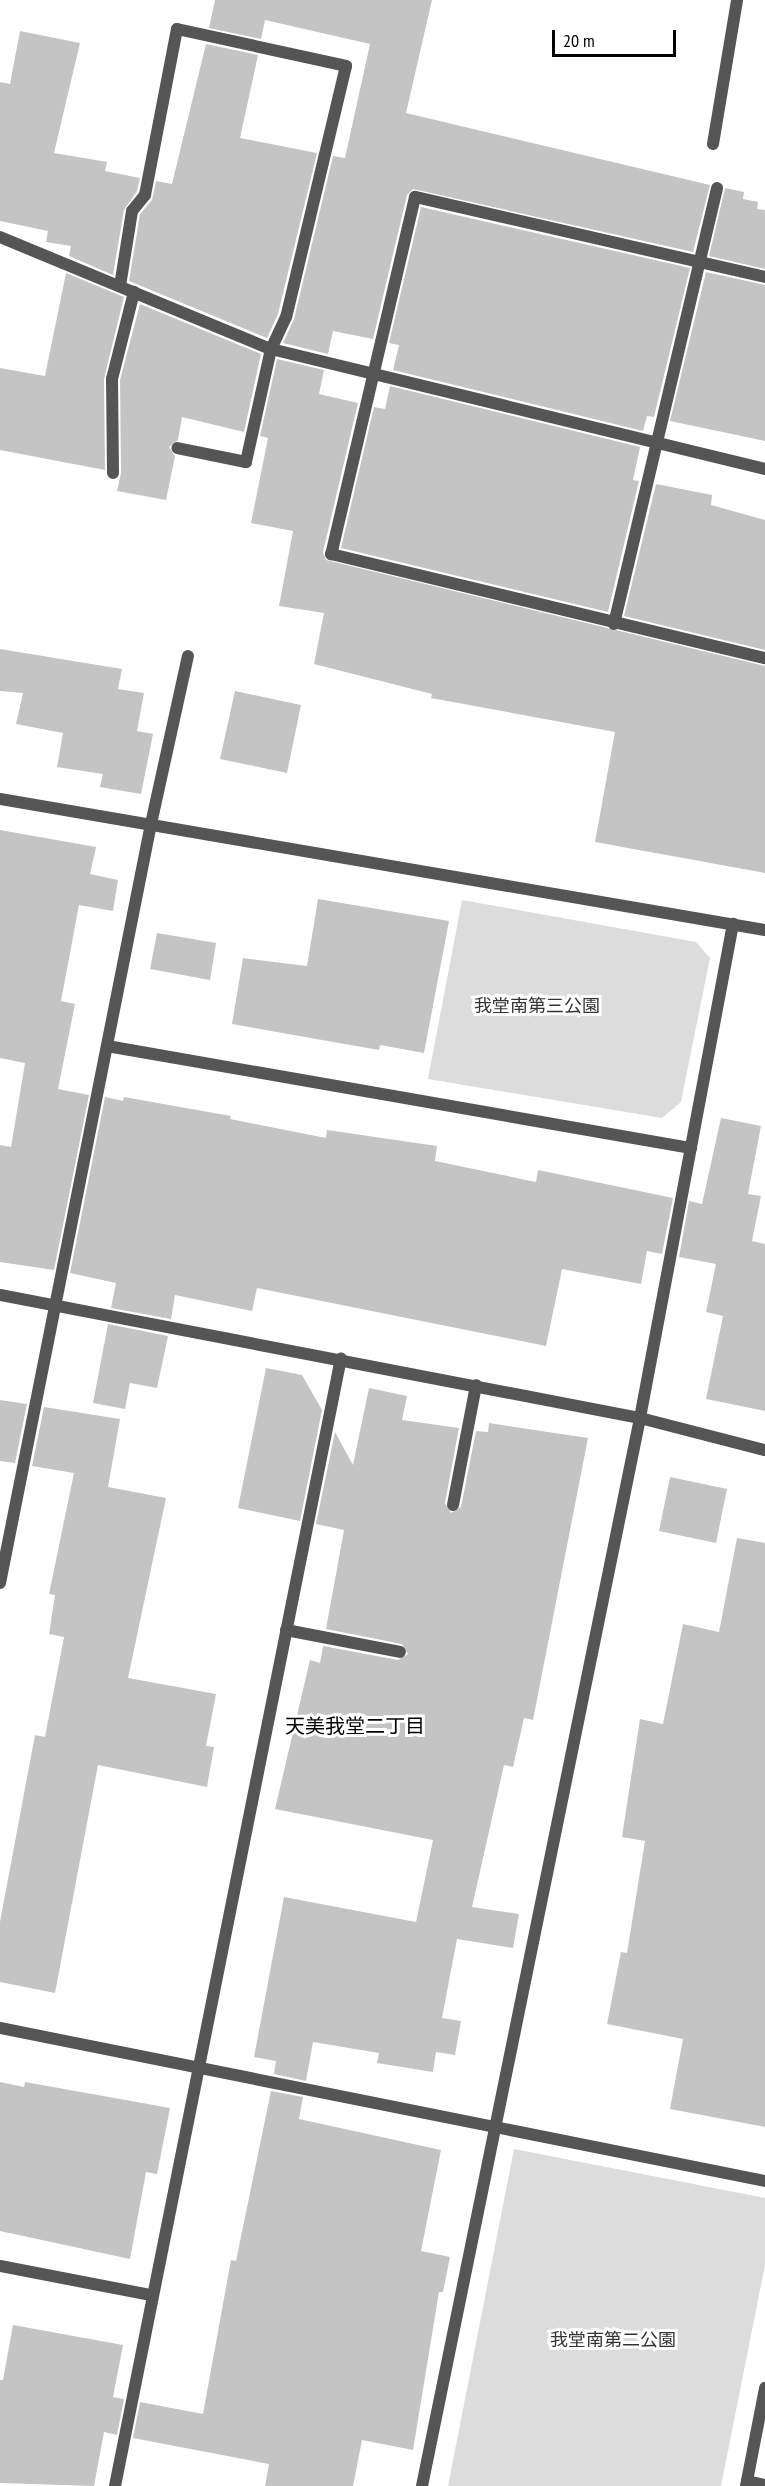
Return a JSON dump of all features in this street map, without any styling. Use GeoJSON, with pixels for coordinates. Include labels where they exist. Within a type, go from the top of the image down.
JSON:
{"type":"FeatureCollection","features":[{"type":"Feature","properties":{"kind":"street"},"geometry":{"type":"LineString","coordinates":[[713,144],[737,0]]}},
{"type":"Feature","properties":{"kind":"street"},"geometry":{"type":"LineString","coordinates":[[120,286],[132,211],[145,195],[177,29],[346,66],[286,317],[271,349],[246,462],[177,448]]}},
{"type":"Feature","properties":{"kind":"street"},"geometry":{"type":"LineString","coordinates":[[614,624],[717,188]]}},
{"type":"Feature","properties":{"kind":"street"},"geometry":{"type":"LineString","coordinates":[[765,276],[416,197],[331,554],[614,624],[765,658]]}},
{"type":"Feature","properties":{"kind":"street"},"geometry":{"type":"LineString","coordinates":[[0,237],[271,349],[765,469]]}},
{"type":"Feature","properties":{"kind":"street"},"geometry":{"type":"LineString","coordinates":[[113,473],[112,379],[134,292]]}},
{"type":"Feature","properties":{"kind":"street"},"geometry":{"type":"LineString","coordinates":[[0,1583],[151,824],[188,656]]}},
{"type":"Feature","properties":{"kind":"street"},"geometry":{"type":"LineString","coordinates":[[0,799],[765,930]]}},
{"type":"Feature","properties":{"kind":"street"},"geometry":{"type":"LineString","coordinates":[[422,2486],[640,1418],[733,924]]}},
{"type":"Feature","properties":{"kind":"street"},"geometry":{"type":"LineString","coordinates":[[107,1046],[691,1148]]}},
{"type":"Feature","properties":{"kind":"street"},"geometry":{"type":"LineString","coordinates":[[0,1295],[341,1358],[640,1418],[765,1450]]}},
{"type":"Feature","properties":{"kind":"street"},"geometry":{"type":"LineString","coordinates":[[116,2486],[151,2295],[341,1358]]}},
{"type":"Feature","properties":{"kind":"street"},"geometry":{"type":"LineString","coordinates":[[453,1505],[476,1385]]}},
{"type":"Feature","properties":{"kind":"street"},"geometry":{"type":"LineString","coordinates":[[286,1630],[400,1652]]}},
{"type":"Feature","properties":{"kind":"street"},"geometry":{"type":"LineString","coordinates":[[0,2028],[495,2124],[765,2181]]}},
{"type":"Feature","properties":{"kind":"street"},"geometry":{"type":"LineString","coordinates":[[0,2266],[151,2295]]}},
{"type":"Feature","properties":{"kind":"street"},"geometry":{"type":"LineString","coordinates":[[765,2388],[747,2484],[765,2485]]}},
{"type":"Feature","properties":{"kind":"green space","name":"我堂南第三公園"},"geometry":{"type":"Polygon","coordinates":[[[462,900],[696,942],[710,958],[681,1102],[662,1118],[428,1079],[462,900]]]}},
{"type":"Feature","properties":{"kind":"green space","name":"我堂南第二公園"},"geometry":{"type":"Polygon","coordinates":[[[514,2149],[765,2198],[765,2265],[721,2486],[448,2486],[514,2149]]]}},
{"type":"Feature","properties":{"kind":"building"},"geometry":{"type":"Polygon","coordinates":[[[215,0],[432,0],[406,113],[710,185],[693,252],[413,189],[407,195],[373,339],[333,331],[328,354],[283,343],[294,319],[333,156],[345,158],[370,44],[265,20],[261,39],[209,28],[215,0]]]}},
{"type":"Feature","properties":{"kind":"building"},"geometry":{"type":"Polygon","coordinates":[[[20,31],[80,43],[54,153],[107,162],[105,171],[140,178],[137,191],[124,210],[113,275],[69,256],[71,246],[46,242],[48,231],[0,221],[0,82],[10,84],[20,31]]]}},
{"type":"Feature","properties":{"kind":"building"},"geometry":{"type":"Polygon","coordinates":[[[206,44],[258,55],[240,138],[317,153],[278,314],[267,338],[129,281],[140,214],[152,200],[156,181],[172,184],[206,44]]]}},
{"type":"Feature","properties":{"kind":"building"},"geometry":{"type":"Polygon","coordinates":[[[725,188],[744,192],[743,199],[758,202],[757,209],[765,210],[765,269],[709,256],[725,188]]]}},
{"type":"Feature","properties":{"kind":"building"},"geometry":{"type":"Polygon","coordinates":[[[421,207],[690,268],[654,417],[647,416],[643,431],[393,370],[399,345],[389,343],[421,207]]]}},
{"type":"Feature","properties":{"kind":"building"},"geometry":{"type":"Polygon","coordinates":[[[706,272],[765,285],[765,441],[670,421],[706,272]]]}},
{"type":"Feature","properties":{"kind":"building"},"geometry":{"type":"Polygon","coordinates":[[[66,273],[124,297],[104,379],[105,470],[0,450],[0,368],[45,376],[66,273]]]}},
{"type":"Feature","properties":{"kind":"building"},"geometry":{"type":"Polygon","coordinates":[[[140,304],[261,354],[244,432],[182,417],[178,440],[169,447],[175,456],[166,500],[117,491],[121,473],[120,380],[140,304]]]}},
{"type":"Feature","properties":{"kind":"building"},"geometry":{"type":"Polygon","coordinates":[[[277,359],[324,370],[319,394],[358,403],[323,552],[326,560],[765,666],[765,873],[595,842],[615,732],[431,698],[432,694],[314,664],[324,613],[279,606],[293,531],[251,523],[268,438],[260,436],[277,359]]]}},
{"type":"Feature","properties":{"kind":"building"},"geometry":{"type":"Polygon","coordinates":[[[390,386],[640,447],[633,480],[639,481],[608,612],[341,548],[374,407],[385,409],[390,386]]]}},
{"type":"Feature","properties":{"kind":"building"},"geometry":{"type":"Polygon","coordinates":[[[656,484],[712,495],[711,505],[765,520],[765,650],[624,616],[656,484]]]}},
{"type":"Feature","properties":{"kind":"building"},"geometry":{"type":"Polygon","coordinates":[[[0,649],[122,669],[118,689],[144,693],[137,731],[153,734],[141,794],[100,787],[103,774],[57,767],[63,733],[16,724],[23,693],[0,691],[0,649]]]}},
{"type":"Feature","properties":{"kind":"building"},"geometry":{"type":"Polygon","coordinates":[[[235,691],[301,705],[287,773],[220,759],[235,691]]]}},
{"type":"Feature","properties":{"kind":"building"},"geometry":{"type":"Polygon","coordinates":[[[0,830],[96,847],[90,874],[118,880],[113,911],[79,905],[61,1001],[75,1004],[58,1089],[89,1095],[54,1270],[0,1262],[0,1145],[11,1147],[25,1063],[0,1058],[0,830]]]}},
{"type":"Feature","properties":{"kind":"building"},"geometry":{"type":"Polygon","coordinates":[[[318,899],[449,921],[424,1053],[380,1045],[379,1050],[232,1024],[243,958],[307,966],[318,899]]]}},
{"type":"Feature","properties":{"kind":"building"},"geometry":{"type":"Polygon","coordinates":[[[157,933],[216,943],[210,980],[150,969],[157,933]]]}},
{"type":"Feature","properties":{"kind":"building"},"geometry":{"type":"Polygon","coordinates":[[[105,1097],[123,1101],[124,1097],[231,1116],[230,1119],[326,1138],[327,1130],[437,1146],[435,1161],[536,1182],[538,1170],[673,1198],[662,1254],[647,1251],[641,1284],[562,1269],[546,1346],[257,1288],[252,1311],[175,1295],[171,1319],[111,1308],[116,1283],[70,1273],[105,1097]]]}},
{"type":"Feature","properties":{"kind":"building"},"geometry":{"type":"Polygon","coordinates":[[[721,1118],[761,1126],[748,1194],[761,1196],[752,1241],[765,1244],[765,1411],[706,1399],[723,1316],[706,1312],[716,1264],[679,1257],[689,1201],[702,1204],[721,1118]]]}},
{"type":"Feature","properties":{"kind":"building"},"geometry":{"type":"Polygon","coordinates":[[[108,1324],[168,1336],[157,1388],[130,1383],[125,1409],[93,1403],[108,1324]]]}},
{"type":"Feature","properties":{"kind":"building"},"geometry":{"type":"Polygon","coordinates":[[[266,1368],[302,1375],[322,1410],[300,1521],[238,1508],[266,1368]]]}},
{"type":"Feature","properties":{"kind":"building"},"geometry":{"type":"Polygon","coordinates":[[[369,1388],[407,1396],[402,1420],[459,1428],[445,1503],[451,1513],[461,1507],[476,1431],[488,1432],[489,1423],[588,1438],[533,1720],[524,1718],[513,1767],[504,1765],[472,1907],[519,1914],[513,1948],[457,1939],[442,2018],[461,2021],[455,2055],[436,2052],[433,2072],[377,2063],[379,2053],[313,2042],[306,2081],[274,2074],[276,2061],[254,2057],[284,1897],[416,1922],[433,1840],[275,1809],[310,1660],[320,1663],[323,1646],[398,1660],[408,1654],[402,1644],[326,1629],[344,1530],[316,1524],[335,1432],[353,1465],[369,1388]]]}},
{"type":"Feature","properties":{"kind":"building"},"geometry":{"type":"Polygon","coordinates":[[[0,1400],[27,1404],[15,1463],[0,1461],[0,1400]]]}},
{"type":"Feature","properties":{"kind":"building"},"geometry":{"type":"Polygon","coordinates":[[[44,1407],[120,1419],[108,1487],[166,1498],[128,1678],[216,1694],[206,1746],[214,1747],[207,1787],[98,1765],[55,1993],[0,1982],[0,1922],[35,1735],[45,1737],[64,1637],[49,1634],[55,1595],[49,1594],[74,1473],[32,1466],[44,1407]]]}},
{"type":"Feature","properties":{"kind":"building"},"geometry":{"type":"Polygon","coordinates":[[[670,1477],[727,1489],[716,1543],[659,1531],[670,1477]]]}},
{"type":"Feature","properties":{"kind":"building"},"geometry":{"type":"Polygon","coordinates":[[[737,1538],[765,1543],[765,2127],[670,2109],[683,2039],[607,2024],[621,1952],[627,1953],[645,1841],[622,1837],[640,1719],[663,1724],[683,1624],[719,1632],[737,1538]]]}},
{"type":"Feature","properties":{"kind":"building"},"geometry":{"type":"Polygon","coordinates":[[[0,2082],[24,2087],[25,2082],[170,2108],[157,2174],[146,2172],[130,2259],[0,2231],[0,2082]]]}},
{"type":"Feature","properties":{"kind":"building"},"geometry":{"type":"Polygon","coordinates":[[[271,2091],[303,2097],[299,2119],[441,2150],[421,2251],[450,2257],[443,2292],[439,2292],[413,2450],[362,2440],[353,2486],[265,2486],[269,2464],[133,2438],[140,2402],[203,2414],[231,2260],[236,2261],[271,2091]]]}},
{"type":"Feature","properties":{"kind":"building"},"geometry":{"type":"Polygon","coordinates":[[[13,2325],[123,2345],[113,2397],[124,2399],[117,2435],[104,2432],[94,2486],[0,2483],[0,2380],[3,2380],[13,2325]]]}},
{"type":"Feature","properties":{"kind":"district","name":"天美我堂二丁目"},"geometry":{"type":"Point","coordinates":[355,1726]}}]}
